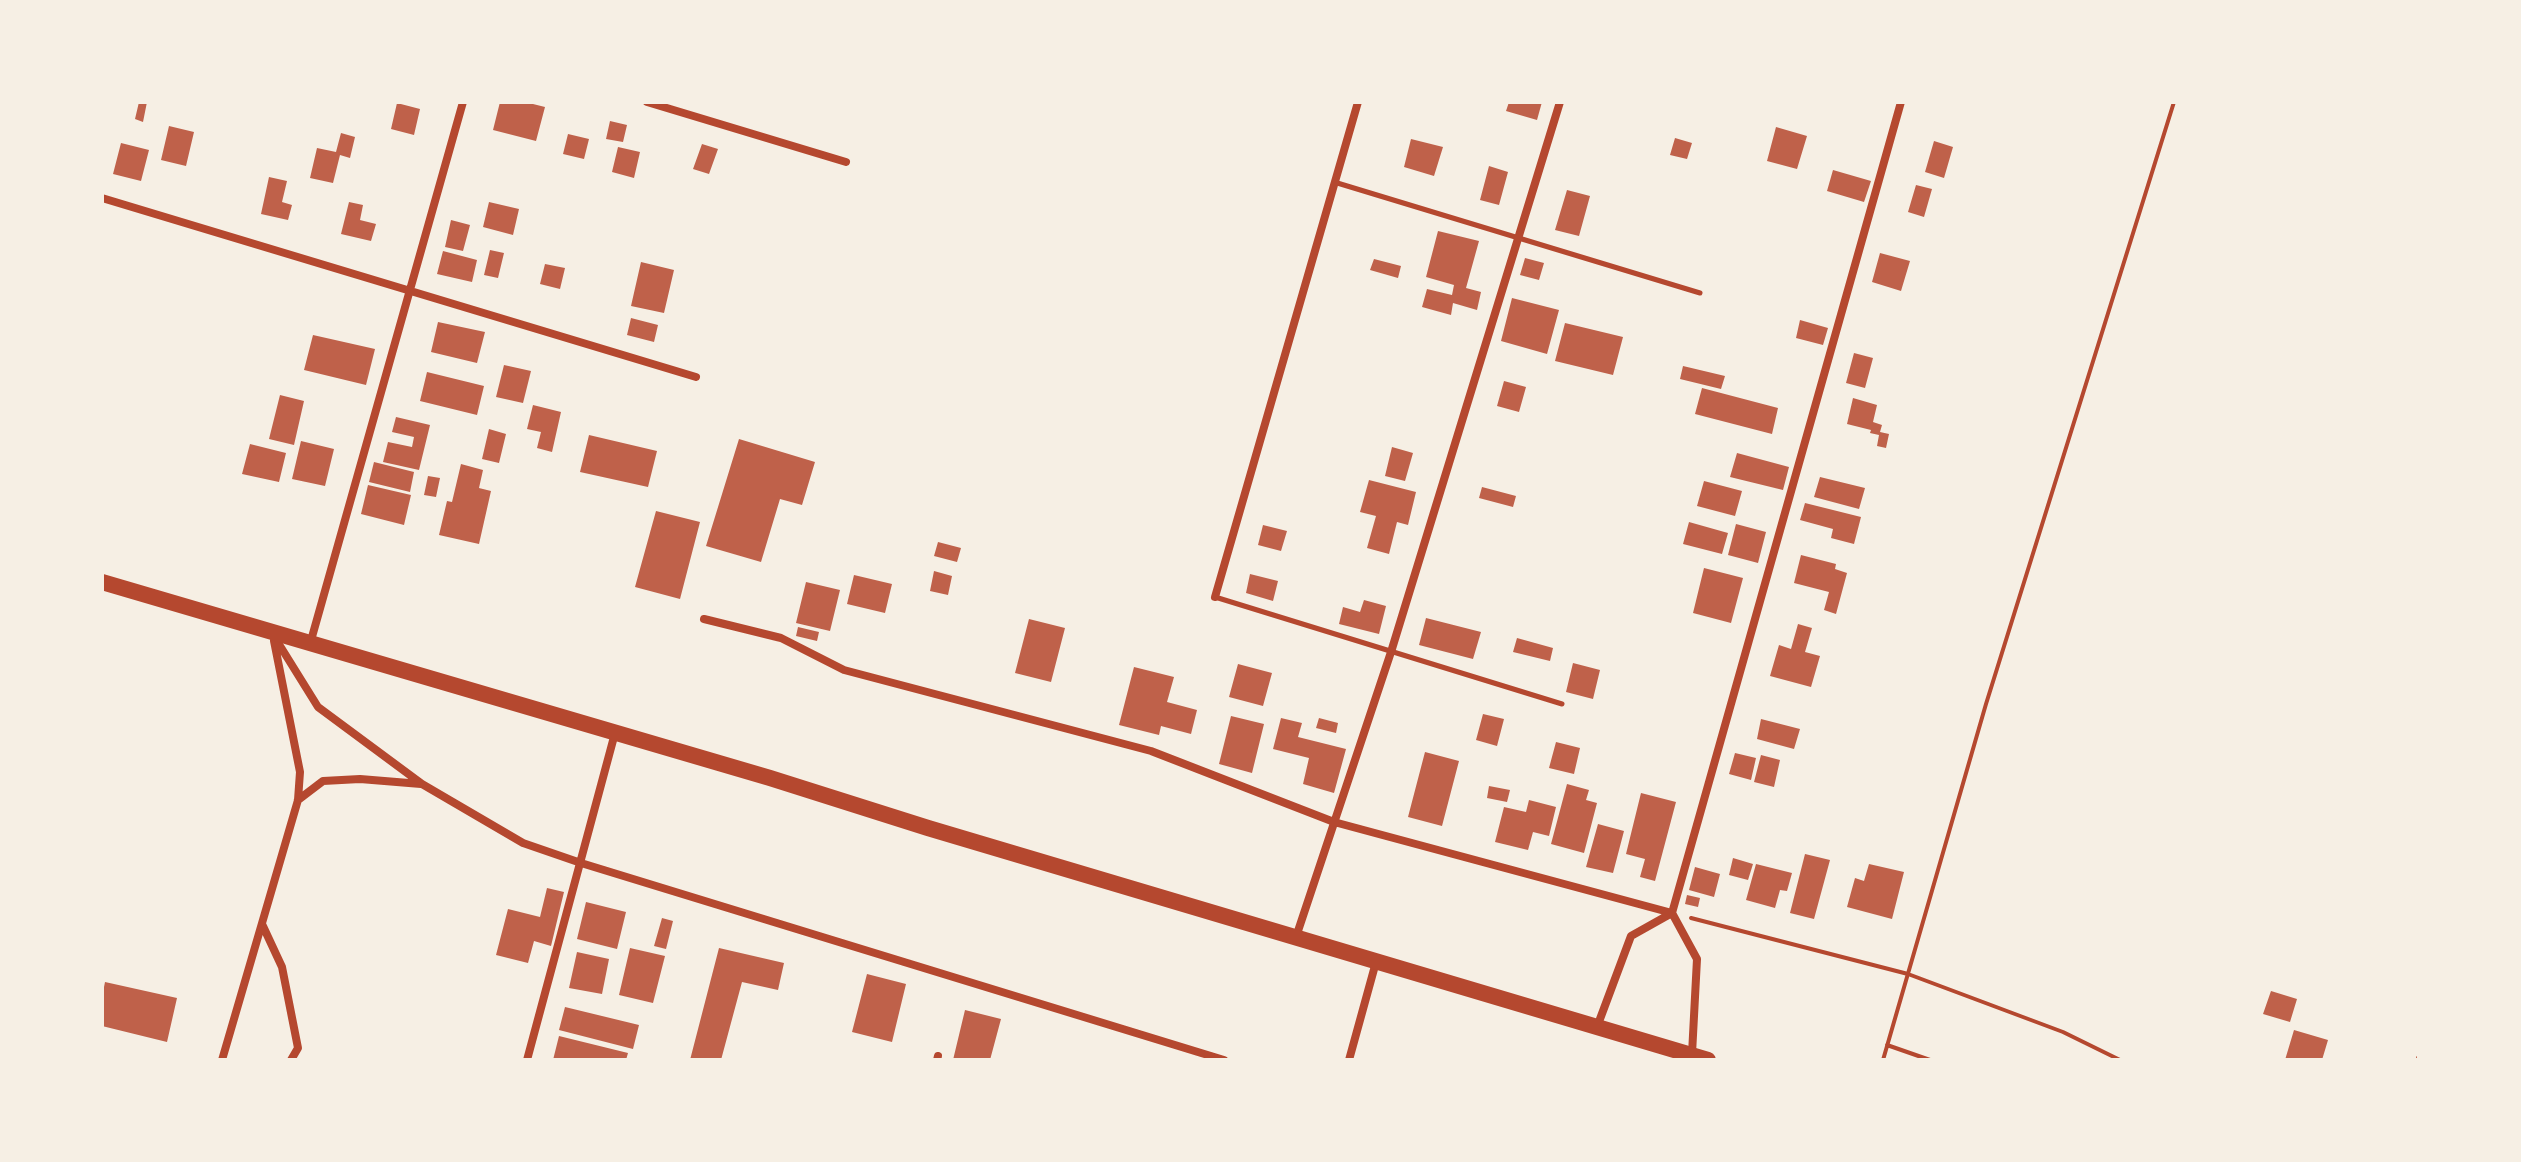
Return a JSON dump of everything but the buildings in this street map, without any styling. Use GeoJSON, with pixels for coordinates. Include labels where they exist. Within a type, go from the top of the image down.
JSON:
{"type":"FeatureCollection","features":[{"type":"Feature","properties":{"kind":"main road"},"geometry":{"type":"LineString","coordinates":[[102,582],[1700,1058]]}},
{"type":"Feature","properties":{"kind":"street"},"geometry":{"type":"LineString","coordinates":[[310,644],[463,102]]}},
{"type":"Feature","properties":{"kind":"street"},"geometry":{"type":"LineString","coordinates":[[647,102],[846,162]]}},
{"type":"Feature","properties":{"kind":"street"},"geometry":{"type":"LineString","coordinates":[[1215,597],[1358,102]]}},
{"type":"Feature","properties":{"kind":"street"},"geometry":{"type":"LineString","coordinates":[[1296,937],[1391,652],[1560,102]]}},
{"type":"Feature","properties":{"kind":"street"},"geometry":{"type":"LineString","coordinates":[[1700,1058],[1697,959],[1672,913],[1901,102]]}},
{"type":"Feature","properties":{"kind":"street"},"geometry":{"type":"LineString","coordinates":[[102,198],[696,377]]}},
{"type":"Feature","properties":{"kind":"street"},"geometry":{"type":"LineString","coordinates":[[704,619],[781,638],[844,670],[1151,751],[1334,822],[1672,913]]}},
{"type":"Feature","properties":{"kind":"street"},"geometry":{"type":"LineString","coordinates":[[272,632],[318,707],[422,784],[523,843],[1224,1060]]}},
{"type":"Feature","properties":{"kind":"street"},"geometry":{"type":"LineString","coordinates":[[222,1060],[298,800],[300,772],[272,632]]}},
{"type":"Feature","properties":{"kind":"street"},"geometry":{"type":"LineString","coordinates":[[527,1060],[615,733]]}},
{"type":"Feature","properties":{"kind":"street"},"geometry":{"type":"LineString","coordinates":[[298,800],[323,781],[360,779],[422,784]]}},
{"type":"Feature","properties":{"kind":"street"},"geometry":{"type":"LineString","coordinates":[[1597,1027],[1631,936],[1672,913]]}},
{"type":"Feature","properties":{"kind":"street"},"geometry":{"type":"LineString","coordinates":[[262,924],[282,967],[298,1048],[291,1060]]}},
{"type":"Feature","properties":{"kind":"street"},"geometry":{"type":"LineString","coordinates":[[1349,1060],[1376,961]]}},
{"type":"Feature","properties":{"kind":"lane"},"geometry":{"type":"LineString","coordinates":[[1334,182],[1700,293]]}},
{"type":"Feature","properties":{"kind":"lane"},"geometry":{"type":"LineString","coordinates":[[1215,597],[1562,704]]}},
{"type":"Feature","properties":{"kind":"path"},"geometry":{"type":"LineString","coordinates":[[1883,1060],[1986,704],[2174,102]]}},
{"type":"Feature","properties":{"kind":"path"},"geometry":{"type":"LineString","coordinates":[[1672,913],[1908,974],[2063,1032],[2120,1060]]}},
{"type":"Feature","properties":{"kind":"path"},"geometry":{"type":"LineString","coordinates":[[1887,1044],[1930,1060]]}}]}
